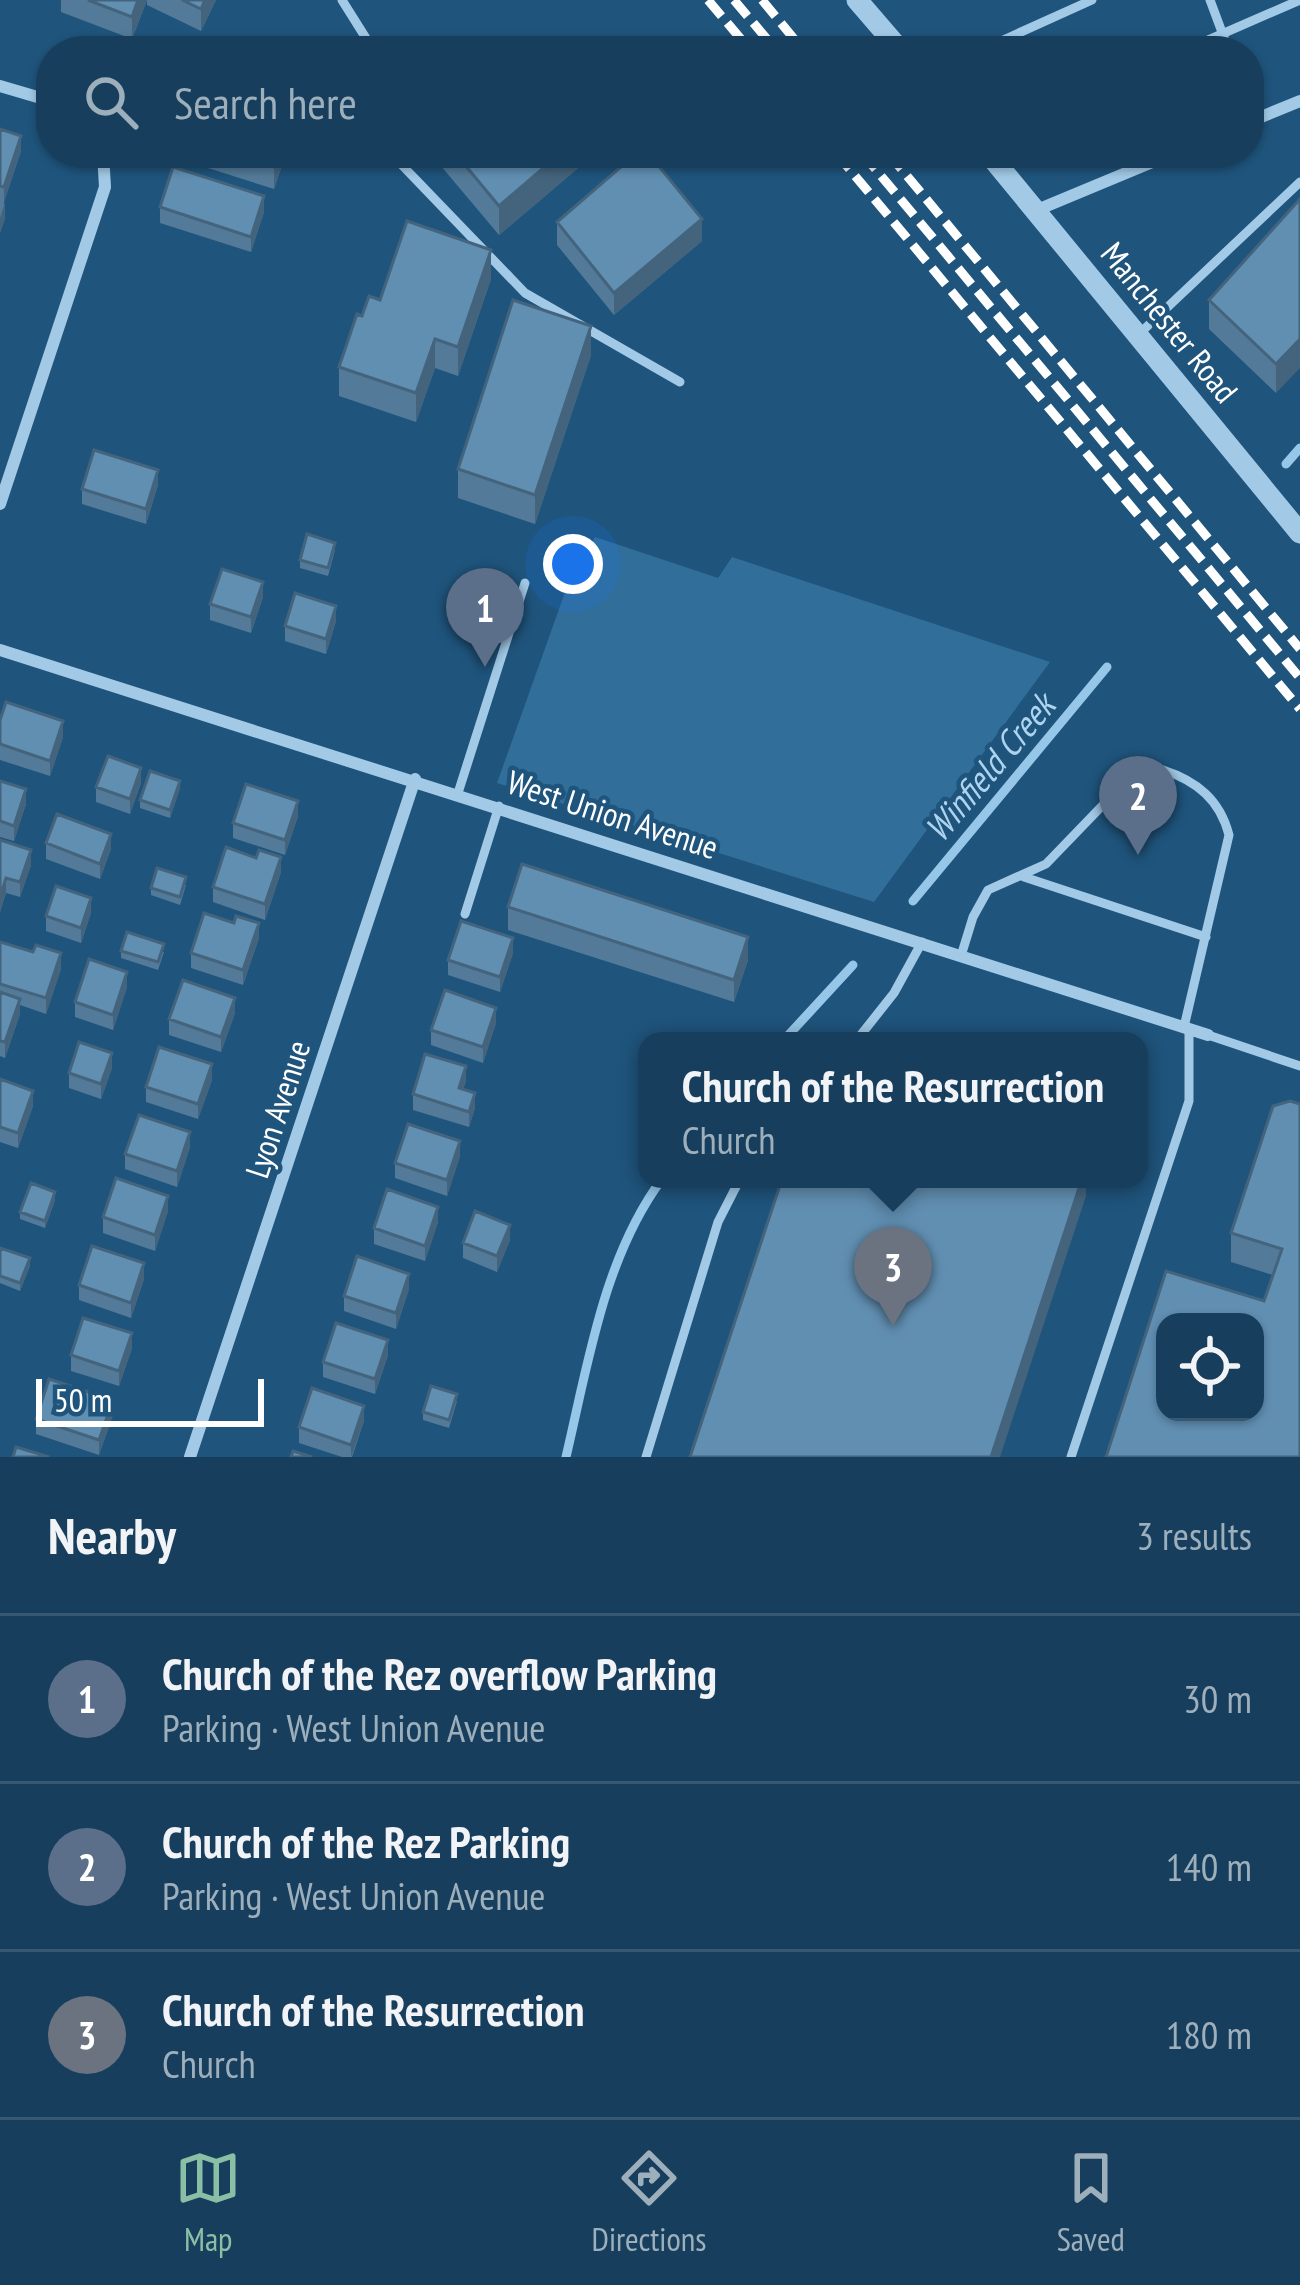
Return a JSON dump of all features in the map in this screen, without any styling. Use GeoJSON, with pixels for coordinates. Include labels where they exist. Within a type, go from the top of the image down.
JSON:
{"type":"FeatureCollection","features":[{"type":"Feature","properties":{"kind":"street"},"geometry":{"type":"LineString","coordinates":[[857,0],[888,36]]}},
{"type":"Feature","properties":{"kind":"street"},"geometry":{"type":"LineString","coordinates":[[0,86],[36,97]]}},
{"type":"Feature","properties":{"kind":"street"},"geometry":{"type":"LineString","coordinates":[[1264,116],[1300,102]]}},
{"type":"Feature","properties":{"kind":"street"},"geometry":{"type":"LineString","coordinates":[[0,504],[105,187],[104,168]]}},
{"type":"Feature","properties":{"kind":"street","name":"Manchester Road"},"geometry":{"type":"LineString","coordinates":[[1001,168],[1300,533]]}},
{"type":"Feature","properties":{"kind":"street"},"geometry":{"type":"LineString","coordinates":[[1037,210],[1138,168]]}},
{"type":"Feature","properties":{"kind":"street","name":"West Union Avenue"},"geometry":{"type":"LineString","coordinates":[[0,650],[1208,1035]]}},
{"type":"Feature","properties":{"kind":"street","name":"Lyon Avenue"},"geometry":{"type":"LineString","coordinates":[[190,1457],[415,779]]}},
{"type":"Feature","properties":{"kind":"lane"},"geometry":{"type":"LineString","coordinates":[[342,0],[365,36]]}},
{"type":"Feature","properties":{"kind":"lane"},"geometry":{"type":"LineString","coordinates":[[1015,36],[1092,0]]}},
{"type":"Feature","properties":{"kind":"lane"},"geometry":{"type":"LineString","coordinates":[[1210,0],[1222,34]]}},
{"type":"Feature","properties":{"kind":"lane"},"geometry":{"type":"LineString","coordinates":[[1217,36],[1300,0]]}},
{"type":"Feature","properties":{"kind":"lane"},"geometry":{"type":"LineString","coordinates":[[411,168],[525,292],[680,382]]}},
{"type":"Feature","properties":{"kind":"lane"},"geometry":{"type":"LineString","coordinates":[[1138,335],[1300,182]]}},
{"type":"Feature","properties":{"kind":"lane"},"geometry":{"type":"LineString","coordinates":[[458,793],[525,584]]}},
{"type":"Feature","properties":{"kind":"lane"},"geometry":{"type":"LineString","coordinates":[[961,956],[973,916],[988,890],[1046,864],[1128,779],[1163,770],[1202,790],[1224,814],[1229,835],[1186,1028],[1190,1101],[1071,1457]]}},
{"type":"Feature","properties":{"kind":"lane"},"geometry":{"type":"LineString","coordinates":[[466,914],[500,806]]}},
{"type":"Feature","properties":{"kind":"lane"},"geometry":{"type":"LineString","coordinates":[[1024,877],[1206,937]]}},
{"type":"Feature","properties":{"kind":"lane"},"geometry":{"type":"LineString","coordinates":[[863,1032],[894,993],[922,943]]}},
{"type":"Feature","properties":{"kind":"lane"},"geometry":{"type":"LineString","coordinates":[[1208,1035],[1300,1066]]}},
{"type":"Feature","properties":{"kind":"lane"},"geometry":{"type":"LineString","coordinates":[[646,1457],[718,1222],[735,1188]]}},
{"type":"Feature","properties":{"kind":"shaded area"},"geometry":{"type":"Polygon","coordinates":[[[595,537],[718,578],[732,557],[1050,662],[874,902],[497,783],[569,581],[595,537]]]}},
{"type":"Feature","properties":{"kind":"building"},"geometry":{"type":"Polygon","coordinates":[[[88,0],[138,0],[132,17],[88,0]]]}},
{"type":"Feature","properties":{"kind":"building"},"geometry":{"type":"Polygon","coordinates":[[[182,0],[205,0],[201,9],[182,0]]]}},
{"type":"Feature","properties":{"kind":"building"},"geometry":{"type":"Polygon","coordinates":[[[0,129],[21,136],[4,187],[0,186],[0,129]]]}},
{"type":"Feature","properties":{"kind":"building"},"geometry":{"type":"Polygon","coordinates":[[[173,168],[264,196],[251,237],[160,207],[173,168]]]}},
{"type":"Feature","properties":{"kind":"building"},"geometry":{"type":"Polygon","coordinates":[[[467,168],[543,168],[499,206],[467,168]]]}},
{"type":"Feature","properties":{"kind":"building"},"geometry":{"type":"Polygon","coordinates":[[[620,168],[660,168],[702,219],[614,293],[557,222],[620,168]]]}},
{"type":"Feature","properties":{"kind":"building"},"geometry":{"type":"Polygon","coordinates":[[[1300,199],[1300,339],[1276,364],[1209,300],[1300,199]]]}},
{"type":"Feature","properties":{"kind":"building"},"geometry":{"type":"Polygon","coordinates":[[[407,221],[491,250],[458,347],[435,339],[416,393],[339,367],[357,314],[362,316],[369,296],[380,300],[407,221]]]}},
{"type":"Feature","properties":{"kind":"building"},"geometry":{"type":"Polygon","coordinates":[[[513,300],[591,326],[535,495],[458,469],[513,300]]]}},
{"type":"Feature","properties":{"kind":"building"},"geometry":{"type":"Polygon","coordinates":[[[94,450],[158,470],[146,509],[82,489],[94,450]]]}},
{"type":"Feature","properties":{"kind":"building"},"geometry":{"type":"Polygon","coordinates":[[[307,534],[335,543],[328,568],[300,560],[307,534]]]}},
{"type":"Feature","properties":{"kind":"building"},"geometry":{"type":"Polygon","coordinates":[[[222,569],[263,582],[251,617],[210,604],[222,569]]]}},
{"type":"Feature","properties":{"kind":"building"},"geometry":{"type":"Polygon","coordinates":[[[295,593],[336,606],[326,639],[285,626],[295,593]]]}},
{"type":"Feature","properties":{"kind":"building"},"geometry":{"type":"Polygon","coordinates":[[[6,702],[63,721],[50,761],[0,744],[6,702]]]}},
{"type":"Feature","properties":{"kind":"building"},"geometry":{"type":"Polygon","coordinates":[[[108,756],[141,768],[130,799],[96,787],[108,756]]]}},
{"type":"Feature","properties":{"kind":"building"},"geometry":{"type":"Polygon","coordinates":[[[150,771],[180,781],[170,810],[140,800],[150,771]]]}},
{"type":"Feature","properties":{"kind":"building"},"geometry":{"type":"Polygon","coordinates":[[[0,781],[26,789],[14,826],[0,821],[0,781]]]}},
{"type":"Feature","properties":{"kind":"building"},"geometry":{"type":"Polygon","coordinates":[[[246,784],[298,801],[285,840],[233,823],[246,784]]]}},
{"type":"Feature","properties":{"kind":"building"},"geometry":{"type":"Polygon","coordinates":[[[57,814],[111,834],[100,864],[46,843],[57,814]]]}},
{"type":"Feature","properties":{"kind":"building"},"geometry":{"type":"Polygon","coordinates":[[[0,840],[31,850],[20,882],[6,878],[0,897],[0,840]]]}},
{"type":"Feature","properties":{"kind":"building"},"geometry":{"type":"Polygon","coordinates":[[[226,847],[256,858],[259,850],[281,857],[265,904],[213,887],[226,847]]]}},
{"type":"Feature","properties":{"kind":"building"},"geometry":{"type":"Polygon","coordinates":[[[522,864],[748,937],[734,980],[508,907],[522,864]]]}},
{"type":"Feature","properties":{"kind":"building"},"geometry":{"type":"Polygon","coordinates":[[[157,868],[186,877],[180,897],[151,888],[157,868]]]}},
{"type":"Feature","properties":{"kind":"building"},"geometry":{"type":"Polygon","coordinates":[[[56,886],[91,898],[81,928],[46,916],[56,886]]]}},
{"type":"Feature","properties":{"kind":"building"},"geometry":{"type":"Polygon","coordinates":[[[204,913],[234,923],[236,916],[259,923],[243,970],[191,953],[204,913]]]}},
{"type":"Feature","properties":{"kind":"building"},"geometry":{"type":"Polygon","coordinates":[[[461,921],[513,938],[500,977],[448,960],[461,921]]]}},
{"type":"Feature","properties":{"kind":"building"},"geometry":{"type":"Polygon","coordinates":[[[127,932],[164,944],[158,962],[121,951],[127,932]]]}},
{"type":"Feature","properties":{"kind":"building"},"geometry":{"type":"Polygon","coordinates":[[[0,942],[33,952],[36,945],[61,953],[46,998],[0,984],[0,942]]]}},
{"type":"Feature","properties":{"kind":"building"},"geometry":{"type":"Polygon","coordinates":[[[89,959],[127,972],[113,1015],[75,1002],[89,959]]]}},
{"type":"Feature","properties":{"kind":"building"},"geometry":{"type":"Polygon","coordinates":[[[183,980],[235,998],[221,1037],[169,1019],[183,980]]]}},
{"type":"Feature","properties":{"kind":"building"},"geometry":{"type":"Polygon","coordinates":[[[445,990],[496,1008],[483,1047],[431,1030],[445,990]]]}},
{"type":"Feature","properties":{"kind":"building"},"geometry":{"type":"Polygon","coordinates":[[[0,992],[20,999],[5,1042],[0,1041],[0,992]]]}},
{"type":"Feature","properties":{"kind":"building"},"geometry":{"type":"Polygon","coordinates":[[[79,1042],[112,1053],[101,1084],[69,1073],[79,1042]]]}},
{"type":"Feature","properties":{"kind":"building"},"geometry":{"type":"Polygon","coordinates":[[[159,1047],[212,1064],[198,1104],[146,1087],[159,1047]]]}},
{"type":"Feature","properties":{"kind":"building"},"geometry":{"type":"Polygon","coordinates":[[[425,1054],[466,1066],[459,1088],[475,1093],[469,1112],[413,1094],[425,1054]]]}},
{"type":"Feature","properties":{"kind":"building"},"geometry":{"type":"Polygon","coordinates":[[[0,1079],[33,1091],[18,1133],[0,1127],[0,1079]]]}},
{"type":"Feature","properties":{"kind":"building"},"geometry":{"type":"Polygon","coordinates":[[[1290,1101],[1300,1104],[1300,1457],[1106,1457],[1166,1271],[1264,1301],[1282,1249],[1231,1233],[1273,1106],[1290,1101]]]}},
{"type":"Feature","properties":{"kind":"building"},"geometry":{"type":"Polygon","coordinates":[[[139,1115],[190,1132],[177,1171],[125,1154],[139,1115]]]}},
{"type":"Feature","properties":{"kind":"building"},"geometry":{"type":"Polygon","coordinates":[[[408,1124],[460,1141],[447,1180],[395,1163],[408,1124]]]}},
{"type":"Feature","properties":{"kind":"building"},"geometry":{"type":"Polygon","coordinates":[[[116,1178],[168,1196],[155,1235],[103,1217],[116,1178]]]}},
{"type":"Feature","properties":{"kind":"building"},"geometry":{"type":"Polygon","coordinates":[[[31,1183],[55,1192],[45,1221],[20,1212],[31,1183]]]}},
{"type":"Feature","properties":{"kind":"building"},"geometry":{"type":"Polygon","coordinates":[[[779,1188],[1079,1188],[991,1457],[690,1457],[779,1188]]]}},
{"type":"Feature","properties":{"kind":"building"},"geometry":{"type":"Polygon","coordinates":[[[387,1189],[438,1207],[425,1246],[374,1228],[387,1189]]]}},
{"type":"Feature","properties":{"kind":"building"},"geometry":{"type":"Polygon","coordinates":[[[475,1211],[510,1225],[497,1256],[463,1243],[475,1211]]]}},
{"type":"Feature","properties":{"kind":"building"},"geometry":{"type":"Polygon","coordinates":[[[92,1246],[144,1263],[131,1303],[79,1285],[92,1246]]]}},
{"type":"Feature","properties":{"kind":"building"},"geometry":{"type":"Polygon","coordinates":[[[0,1248],[30,1258],[20,1283],[0,1276],[0,1248]]]}},
{"type":"Feature","properties":{"kind":"building"},"geometry":{"type":"Polygon","coordinates":[[[357,1256],[409,1274],[396,1313],[344,1296],[357,1256]]]}},
{"type":"Feature","properties":{"kind":"building"},"geometry":{"type":"Polygon","coordinates":[[[83,1318],[132,1333],[119,1371],[71,1355],[83,1318]]]}},
{"type":"Feature","properties":{"kind":"building"},"geometry":{"type":"Polygon","coordinates":[[[336,1323],[388,1340],[375,1379],[323,1362],[336,1323]]]}},
{"type":"Feature","properties":{"kind":"building"},"geometry":{"type":"Polygon","coordinates":[[[49,1379],[113,1400],[99,1440],[36,1419],[49,1379]]]}},
{"type":"Feature","properties":{"kind":"building"},"geometry":{"type":"Polygon","coordinates":[[[431,1386],[457,1394],[449,1420],[423,1412],[431,1386]]]}},
{"type":"Feature","properties":{"kind":"building"},"geometry":{"type":"Polygon","coordinates":[[[312,1388],[364,1406],[351,1445],[299,1427],[312,1388]]]}},
{"type":"Feature","properties":{"kind":"building"},"geometry":{"type":"Polygon","coordinates":[[[16,1447],[49,1457],[13,1457],[16,1447]]]}},
{"type":"Feature","properties":{"kind":"waterway","name":"Winfield Creek"},"geometry":{"type":"LineString","coordinates":[[1286,464],[1300,448]]}},
{"type":"Feature","properties":{"kind":"waterway","name":"Winfield Creek"},"geometry":{"type":"LineString","coordinates":[[913,901],[1107,667]]}},
{"type":"Feature","properties":{"kind":"waterway","name":"Winfield Creek"},"geometry":{"type":"LineString","coordinates":[[791,1032],[853,965]]}},
{"type":"Feature","properties":{"kind":"waterway","name":"Winfield Creek"},"geometry":{"type":"LineString","coordinates":[[566,1457],[600,1312],[626,1242],[656,1188]]}},
{"type":"Feature","properties":{"kind":"railway"},"geometry":{"type":"LineString","coordinates":[[708,0],[738,36]]}},
{"type":"Feature","properties":{"kind":"railway"},"geometry":{"type":"LineString","coordinates":[[734,0],[764,36]]}},
{"type":"Feature","properties":{"kind":"railway"},"geometry":{"type":"LineString","coordinates":[[762,0],[792,36]]}},
{"type":"Feature","properties":{"kind":"railway"},"geometry":{"type":"LineString","coordinates":[[849,168],[1300,709]]}},
{"type":"Feature","properties":{"kind":"railway"},"geometry":{"type":"LineString","coordinates":[[875,168],[1300,678]]}},
{"type":"Feature","properties":{"kind":"railway"},"geometry":{"type":"LineString","coordinates":[[900,168],[1300,649]]}},
{"type":"Feature","properties":{"kind":"place","name":"Church of the Rez overflow Parking"},"geometry":{"type":"Point","coordinates":[485,667]}},
{"type":"Feature","properties":{"kind":"place","name":"Church of the Rez Parking"},"geometry":{"type":"Point","coordinates":[1138,855]}},
{"type":"Feature","properties":{"kind":"place","name":"Church of the Resurrection"},"geometry":{"type":"Point","coordinates":[893,1326]}}]}
